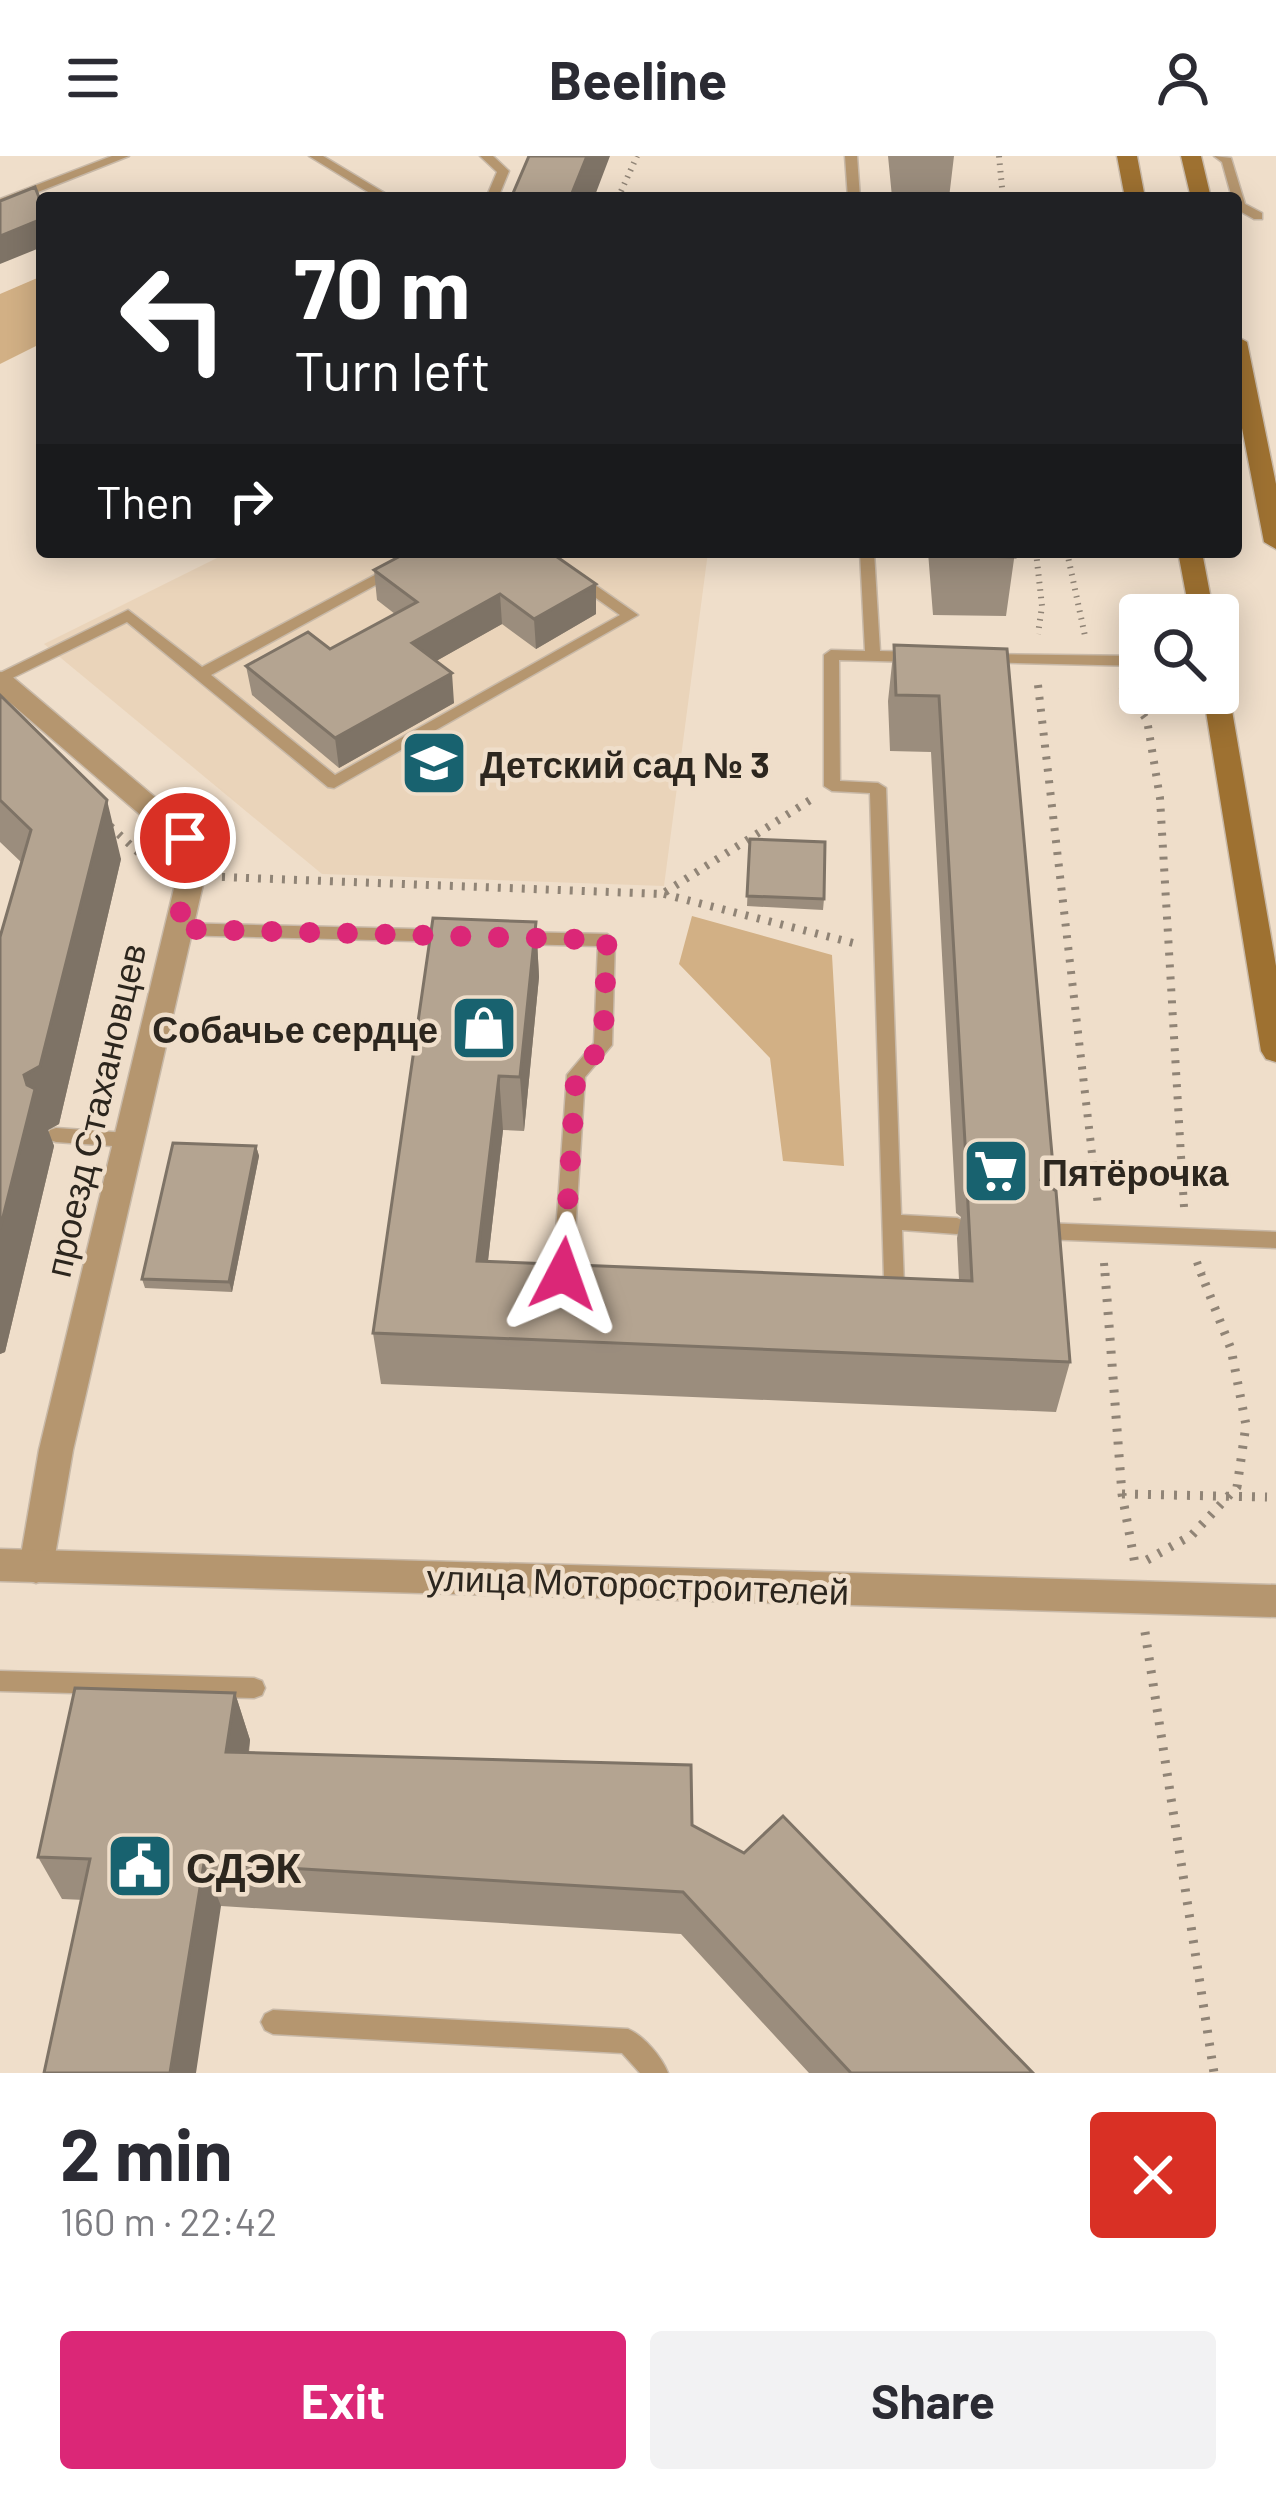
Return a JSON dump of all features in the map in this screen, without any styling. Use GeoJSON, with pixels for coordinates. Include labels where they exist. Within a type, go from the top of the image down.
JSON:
{"type":"FeatureCollection","features":[{"type":"Feature","properties":{"kind":"main road"},"geometry":{"type":"LineString","coordinates":[[1127,156],[1135,192]]}},
{"type":"Feature","properties":{"kind":"main road"},"geometry":{"type":"LineString","coordinates":[[1191,156],[1200,192]]}},
{"type":"Feature","properties":{"kind":"main road"},"geometry":{"type":"LineString","coordinates":[[1244,414],[1276,542]]}},
{"type":"Feature","properties":{"kind":"main road"},"geometry":{"type":"LineString","coordinates":[[1242,484],[1268,502]]}},
{"type":"Feature","properties":{"kind":"main road"},"geometry":{"type":"LineString","coordinates":[[1191,558],[1198,594]]}},
{"type":"Feature","properties":{"kind":"main road"},"geometry":{"type":"LineString","coordinates":[[1220,714],[1276,1051]]}},
{"type":"Feature","properties":{"kind":"street"},"geometry":{"type":"LineString","coordinates":[[0,680],[185,838],[190,876]]}},
{"type":"Feature","properties":{"kind":"street","name":"проезд Стахановцев"},"geometry":{"type":"LineString","coordinates":[[36,1567],[56,1450],[190,876]]}},
{"type":"Feature","properties":{"kind":"street","name":"улица Моторостроителей"},"geometry":{"type":"LineString","coordinates":[[0,1565],[989,1592],[1138,1584],[1276,1601]]}},
{"type":"Feature","properties":{"kind":"lane"},"geometry":{"type":"LineString","coordinates":[[0,203],[123,156]]}},
{"type":"Feature","properties":{"kind":"lane"},"geometry":{"type":"LineString","coordinates":[[315,156],[377,192]]}},
{"type":"Feature","properties":{"kind":"lane"},"geometry":{"type":"LineString","coordinates":[[486,156],[503,171],[494,192]]}},
{"type":"Feature","properties":{"kind":"lane"},"geometry":{"type":"LineString","coordinates":[[851,156],[854,192]]}},
{"type":"Feature","properties":{"kind":"lane"},"geometry":{"type":"LineString","coordinates":[[1220,156],[1227,160],[1236,192]]}},
{"type":"Feature","properties":{"kind":"lane"},"geometry":{"type":"LineString","coordinates":[[1242,207],[1258,216]]}},
{"type":"Feature","properties":{"kind":"lane"},"geometry":{"type":"LineString","coordinates":[[201,674],[418,558]]}},
{"type":"Feature","properties":{"kind":"lane"},"geometry":{"type":"LineString","coordinates":[[0,680],[128,615],[334,783],[631,615],[547,558]]}},
{"type":"Feature","properties":{"kind":"lane"},"geometry":{"type":"LineString","coordinates":[[867,558],[872,656]]}},
{"type":"Feature","properties":{"kind":"lane"},"geometry":{"type":"LineString","coordinates":[[847,1284],[894,1286],[878,788],[832,786],[830,655],[942,658]]}},
{"type":"Feature","properties":{"kind":"lane"},"geometry":{"type":"LineString","coordinates":[[965,658],[1119,661]]}},
{"type":"Feature","properties":{"kind":"lane"},"geometry":{"type":"LineString","coordinates":[[176,929],[466,936]]}},
{"type":"Feature","properties":{"kind":"lane"},"geometry":{"type":"LineString","coordinates":[[490,937],[607,940],[603,1045],[576,1075],[563,1274],[587,1275]]}},
{"type":"Feature","properties":{"kind":"lane"},"geometry":{"type":"LineString","coordinates":[[56,1135],[127,1140]]}},
{"type":"Feature","properties":{"kind":"lane"},"geometry":{"type":"LineString","coordinates":[[892,1222],[956,1226]]}},
{"type":"Feature","properties":{"kind":"lane"},"geometry":{"type":"LineString","coordinates":[[1042,1231],[1276,1240]]}},
{"type":"Feature","properties":{"kind":"lane"},"geometry":{"type":"LineString","coordinates":[[0,1681],[254,1688]]}},
{"type":"Feature","properties":{"kind":"lane"},"geometry":{"type":"LineString","coordinates":[[272,2022],[628,2041],[656,2073]]}},
{"type":"Feature","properties":{"kind":"path"},"geometry":{"type":"LineString","coordinates":[[621,192],[637,156]]}},
{"type":"Feature","properties":{"kind":"path"},"geometry":{"type":"LineString","coordinates":[[999,156],[1002,192]]}},
{"type":"Feature","properties":{"kind":"path"},"geometry":{"type":"LineString","coordinates":[[1037,558],[1042,606],[1035,659],[1101,1234],[1122,1494],[1214,2073]]}},
{"type":"Feature","properties":{"kind":"path"},"geometry":{"type":"LineString","coordinates":[[1068,558],[1081,628],[1100,661],[1147,720],[1160,798],[1187,1236],[1231,1349],[1246,1425],[1237,1487],[1138,1584]]}},
{"type":"Feature","properties":{"kind":"path"},"geometry":{"type":"LineString","coordinates":[[662,894],[832,786]]}},
{"type":"Feature","properties":{"kind":"path"},"geometry":{"type":"LineString","coordinates":[[95,811],[158,872]]}},
{"type":"Feature","properties":{"kind":"path"},"geometry":{"type":"LineString","coordinates":[[190,876],[662,894],[884,951]]}},
{"type":"Feature","properties":{"kind":"path"},"geometry":{"type":"LineString","coordinates":[[1122,1494],[1267,1498]]}},
{"type":"Feature","properties":{"kind":"shaded area"},"geometry":{"type":"Polygon","coordinates":[[[36,279],[36,346],[0,364],[0,294],[36,279]]]}},
{"type":"Feature","properties":{"kind":"shaded area","name":"Детский сад № 3"},"geometry":{"type":"Polygon","coordinates":[[[217,558],[707,558],[664,886],[322,874],[44,644],[217,558]]]}},
{"type":"Feature","properties":{"kind":"shaded area"},"geometry":{"type":"Polygon","coordinates":[[[692,916],[832,955],[844,1166],[783,1161],[770,1058],[679,964],[692,916]]]}},
{"type":"Feature","properties":{"kind":"building"},"geometry":{"type":"Polygon","coordinates":[[[529,156],[587,156],[572,192],[514,192],[529,156]]]}},
{"type":"Feature","properties":{"kind":"building"},"geometry":{"type":"Polygon","coordinates":[[[35,187],[36,221],[0,236],[0,201],[35,187]]]}},
{"type":"Feature","properties":{"kind":"building"},"geometry":{"type":"Polygon","coordinates":[[[397,558],[559,558],[596,584],[534,619],[500,594],[412,643],[452,673],[335,738],[246,666],[308,632],[330,649],[417,602],[374,570],[397,558]]]}},
{"type":"Feature","properties":{"kind":"building"},"geometry":{"type":"Polygon","coordinates":[[[894,645],[1007,649],[1053,1166],[1043,1171],[1041,1180],[1056,1191],[1070,1362],[373,1333],[433,918],[536,922],[520,1077],[499,1076],[477,1261],[972,1281],[967,1186],[979,1180],[981,1171],[966,1160],[939,696],[896,695],[894,645]]]}},
{"type":"Feature","properties":{"kind":"building"},"geometry":{"type":"Polygon","coordinates":[[[0,695],[107,800],[40,1066],[24,1075],[27,1085],[35,1089],[0,1229],[0,937],[31,830],[0,800],[0,695]]]}},
{"type":"Feature","properties":{"kind":"building"},"geometry":{"type":"Polygon","coordinates":[[[750,839],[825,842],[824,899],[747,896],[750,839]]]}},
{"type":"Feature","properties":{"kind":"building"},"geometry":{"type":"Polygon","coordinates":[[[173,1143],[256,1146],[229,1282],[142,1279],[173,1143]]]}},
{"type":"Feature","properties":{"kind":"building"},"geometry":{"type":"Polygon","coordinates":[[[75,1688],[235,1693],[226,1752],[691,1765],[692,1825],[744,1853],[783,1816],[1033,2073],[851,2073],[683,1892],[204,1863],[170,2073],[44,2073],[90,1859],[38,1857],[75,1688]]]}},
{"type":"Feature","properties":{"kind":"place","name":"Детский сад № 3"},"geometry":{"type":"Point","coordinates":[434,763]}},
{"type":"Feature","properties":{"kind":"place","name":"Собачье сердце"},"geometry":{"type":"Point","coordinates":[484,1028]}},
{"type":"Feature","properties":{"kind":"place","name":"Пятёрочка"},"geometry":{"type":"Point","coordinates":[996,1171]}},
{"type":"Feature","properties":{"kind":"place","name":"СДЭК"},"geometry":{"type":"Point","coordinates":[140,1866]}},
{"type":"Feature","properties":{"kind":"route"},"geometry":{"type":"LineString","coordinates":[[185,838],[190,876],[176,929],[607,940],[603,1045],[576,1075],[563,1274]]}}]}
